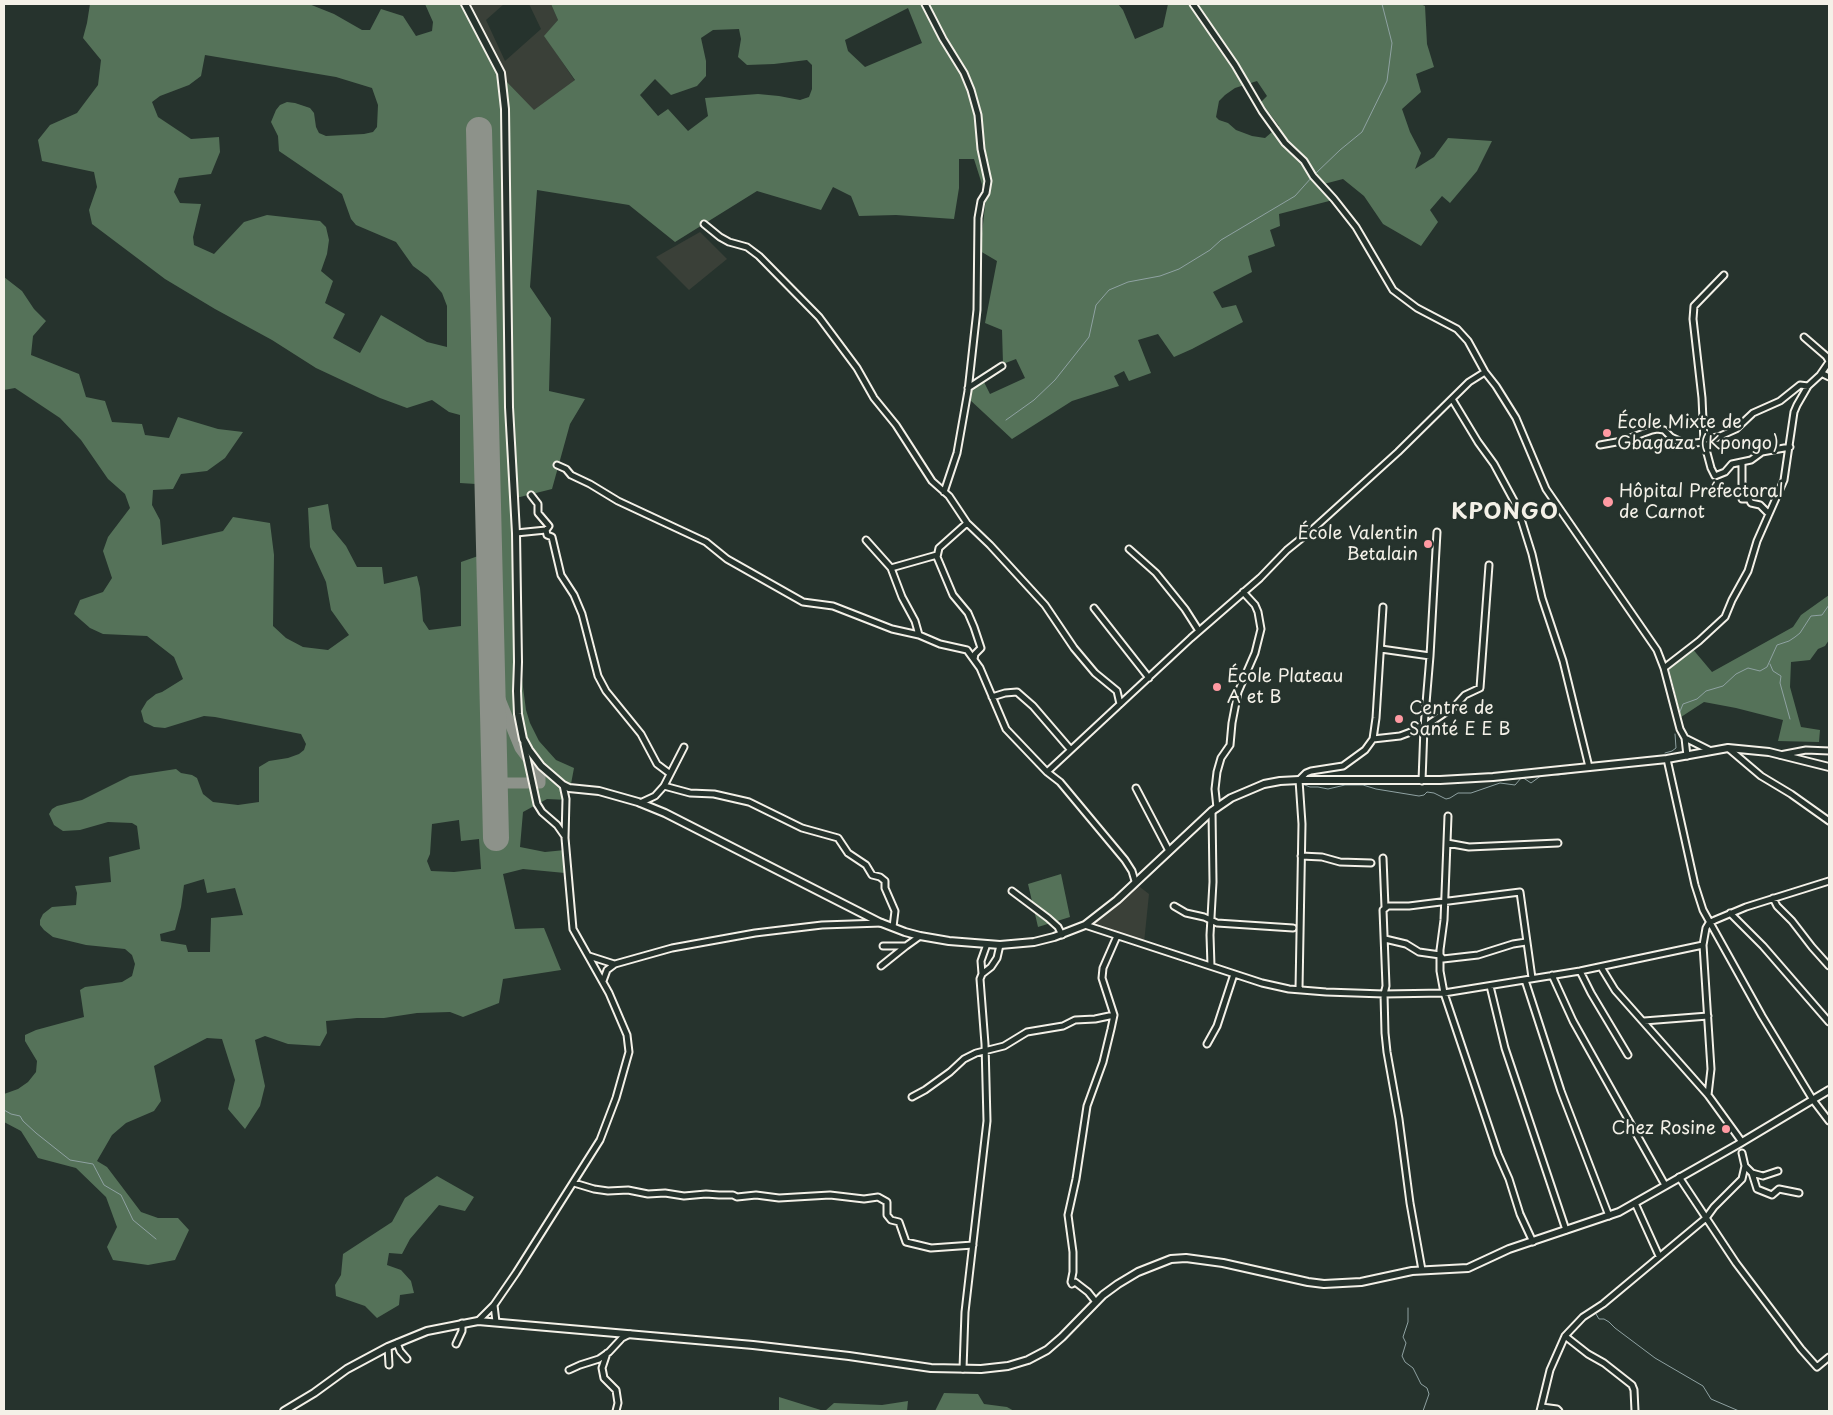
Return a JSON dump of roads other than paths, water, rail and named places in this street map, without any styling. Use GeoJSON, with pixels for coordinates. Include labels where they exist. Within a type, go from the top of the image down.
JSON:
{"type":"FeatureCollection","features":[{"type":"Feature","properties":{"kind":"main road"},"geometry":{"type":"LineString","coordinates":[[464,4],[501,73],[505,109],[509,407],[516,533],[517,697],[519,722],[523,739],[541,766],[563,785],[569,788],[599,791],[666,813],[882,923],[920,936],[1000,946],[1034,942],[1085,925],[1117,900],[1135,881],[1215,809],[1248,790],[1264,784],[1280,781],[1299,783],[1493,777],[1667,759],[1728,748],[1748,749],[1829,767]]}},
{"type":"Feature","properties":{"kind":"main road"},"geometry":{"type":"LineString","coordinates":[[284,1411],[314,1394],[347,1369],[388,1347],[427,1331],[478,1321],[841,1355],[931,1368],[981,1369],[1008,1366],[1038,1355],[1062,1337],[1096,1302],[1127,1278],[1171,1259],[1186,1258],[1222,1263],[1324,1284],[1361,1282],[1422,1270],[1468,1268],[1509,1249],[1609,1216],[1742,1142],[1829,1090]]}},
{"type":"Feature","properties":{"kind":"street"},"geometry":{"type":"LineString","coordinates":[[925,4],[943,40],[964,73],[971,90],[978,115],[980,149],[988,181],[986,193],[981,201],[978,218],[977,310],[968,388],[957,453],[944,492]]}},
{"type":"Feature","properties":{"kind":"street"},"geometry":{"type":"LineString","coordinates":[[1193,4],[1235,65],[1262,111],[1285,142],[1304,161],[1313,176],[1356,227],[1393,290],[1417,308],[1457,329],[1468,340],[1485,372],[1516,418],[1546,489],[1658,650],[1676,715],[1685,738],[1687,756]]}},
{"type":"Feature","properties":{"kind":"street"},"geometry":{"type":"LineString","coordinates":[[704,224],[729,242],[747,247],[782,278],[819,317],[857,368],[874,398],[896,425],[932,481],[944,492],[967,523],[990,545],[1045,605],[1074,648],[1095,673],[1117,691],[1120,704]]}},
{"type":"Feature","properties":{"kind":"street"},"geometry":{"type":"LineString","coordinates":[[1724,275],[1694,306],[1693,319],[1702,398],[1704,440],[1715,476],[1725,472],[1732,464],[1751,460],[1762,452],[1790,447]]}},
{"type":"Feature","properties":{"kind":"street"},"geometry":{"type":"LineString","coordinates":[[1664,668],[1699,641],[1724,617],[1748,571],[1784,480],[1794,412],[1808,386],[1825,375],[1829,362],[1826,356],[1804,337]]}},
{"type":"Feature","properties":{"kind":"street"},"geometry":{"type":"LineString","coordinates":[[968,388],[1002,366]]}},
{"type":"Feature","properties":{"kind":"street"},"geometry":{"type":"LineString","coordinates":[[1047,772],[1199,631],[1260,578],[1287,550],[1398,452],[1470,382],[1485,372]]}},
{"type":"Feature","properties":{"kind":"street"},"geometry":{"type":"LineString","coordinates":[[1600,445],[1622,441],[1652,430],[1664,430],[1686,444],[1718,437],[1736,429],[1753,414],[1780,401],[1800,386],[1808,386]]}},
{"type":"Feature","properties":{"kind":"street"},"geometry":{"type":"LineString","coordinates":[[1452,399],[1494,464],[1514,501],[1522,522],[1532,554],[1542,598],[1563,661],[1589,767]]}},
{"type":"Feature","properties":{"kind":"street"},"geometry":{"type":"LineString","coordinates":[[1742,462],[1742,499],[1749,499],[1751,503],[1760,505],[1769,514]]}},
{"type":"Feature","properties":{"kind":"street"},"geometry":{"type":"LineString","coordinates":[[557,465],[618,501],[706,542],[727,559],[803,602],[833,606],[892,629],[920,635],[940,644],[967,650],[980,668],[1006,729],[1047,772],[1060,782],[1125,860],[1132,871],[1135,881]]}},
{"type":"Feature","properties":{"kind":"street"},"geometry":{"type":"LineString","coordinates":[[516,533],[546,530],[550,526],[538,513],[538,504],[531,495]]}},
{"type":"Feature","properties":{"kind":"street"},"geometry":{"type":"LineString","coordinates":[[967,523],[939,548],[937,555],[953,595],[968,612],[974,627],[981,648],[975,654],[974,659]]}},
{"type":"Feature","properties":{"kind":"street"},"geometry":{"type":"LineString","coordinates":[[546,530],[547,535],[552,537],[561,575],[582,614],[598,676],[606,691],[641,734],[657,764],[670,773]]}},
{"type":"Feature","properties":{"kind":"street"},"geometry":{"type":"LineString","coordinates":[[1422,780],[1437,532]]}},
{"type":"Feature","properties":{"kind":"street"},"geometry":{"type":"LineString","coordinates":[[866,540],[891,568],[920,635]]}},
{"type":"Feature","properties":{"kind":"street"},"geometry":{"type":"LineString","coordinates":[[1128,549],[1156,573],[1185,609],[1199,631]]}},
{"type":"Feature","properties":{"kind":"street"},"geometry":{"type":"LineString","coordinates":[[891,568],[912,564],[927,557],[937,555]]}},
{"type":"Feature","properties":{"kind":"street"},"geometry":{"type":"LineString","coordinates":[[1373,739],[1400,736],[1424,727],[1455,706],[1465,695],[1480,688],[1489,565]]}},
{"type":"Feature","properties":{"kind":"street"},"geometry":{"type":"LineString","coordinates":[[1211,966],[1210,921],[1217,772],[1222,758],[1230,745],[1238,692],[1255,653],[1261,629],[1258,612],[1244,592]]}},
{"type":"Feature","properties":{"kind":"street"},"geometry":{"type":"LineString","coordinates":[[1299,990],[1301,804],[1299,783],[1306,773],[1311,771],[1343,766],[1365,750],[1373,739],[1383,607]]}},
{"type":"Feature","properties":{"kind":"street"},"geometry":{"type":"LineString","coordinates":[[1094,608],[1149,678]]}},
{"type":"Feature","properties":{"kind":"street"},"geometry":{"type":"LineString","coordinates":[[1381,649],[1430,656]]}},
{"type":"Feature","properties":{"kind":"street"},"geometry":{"type":"LineString","coordinates":[[992,697],[1017,692],[1033,706],[1070,749]]}},
{"type":"Feature","properties":{"kind":"street"},"geometry":{"type":"LineString","coordinates":[[1685,738],[1709,750]]}},
{"type":"Feature","properties":{"kind":"street"},"geometry":{"type":"LineString","coordinates":[[523,739],[537,804],[545,816],[563,832],[566,838]]}},
{"type":"Feature","properties":{"kind":"street"},"geometry":{"type":"LineString","coordinates":[[640,803],[655,796],[664,786],[684,747]]}},
{"type":"Feature","properties":{"kind":"street"},"geometry":{"type":"LineString","coordinates":[[1728,748],[1761,776],[1791,794],[1829,821]]}},
{"type":"Feature","properties":{"kind":"street"},"geometry":{"type":"LineString","coordinates":[[1779,755],[1806,750],[1829,751]]}},
{"type":"Feature","properties":{"kind":"street"},"geometry":{"type":"LineString","coordinates":[[1667,759],[1695,885],[1709,923],[1762,1016],[1813,1100],[1829,1122]]}},
{"type":"Feature","properties":{"kind":"street"},"geometry":{"type":"LineString","coordinates":[[478,1321],[494,1305],[600,1140],[614,1105],[629,1052],[627,1035],[603,981],[574,933],[571,918],[566,838],[566,799],[563,785]]}},
{"type":"Feature","properties":{"kind":"street"},"geometry":{"type":"LineString","coordinates":[[664,786],[690,793],[714,794],[749,802],[802,828],[838,838],[841,845],[866,865],[872,875],[880,877],[885,881],[895,911],[893,927]]}},
{"type":"Feature","properties":{"kind":"street"},"geometry":{"type":"LineString","coordinates":[[1136,788],[1169,851]]}},
{"type":"Feature","properties":{"kind":"street"},"geometry":{"type":"LineString","coordinates":[[1448,816],[1440,955],[1440,971],[1444,994],[1498,1154],[1509,1179],[1520,1214],[1533,1242]]}},
{"type":"Feature","properties":{"kind":"street"},"geometry":{"type":"LineString","coordinates":[[1447,843],[1470,847],[1558,844]]}},
{"type":"Feature","properties":{"kind":"street"},"geometry":{"type":"LineString","coordinates":[[1301,856],[1322,857],[1340,862],[1371,863]]}},
{"type":"Feature","properties":{"kind":"street"},"geometry":{"type":"LineString","coordinates":[[1383,858],[1386,986],[1384,994],[1387,1052],[1422,1270]]}},
{"type":"Feature","properties":{"kind":"street"},"geometry":{"type":"LineString","coordinates":[[1708,1095],[1711,1069],[1703,945],[1704,933],[1709,923],[1730,913],[1829,881]]}},
{"type":"Feature","properties":{"kind":"street"},"geometry":{"type":"LineString","coordinates":[[1012,891],[1048,918],[1058,927],[1062,934]]}},
{"type":"Feature","properties":{"kind":"street"},"geometry":{"type":"LineString","coordinates":[[1385,907],[1520,892],[1532,978]]}},
{"type":"Feature","properties":{"kind":"street"},"geometry":{"type":"LineString","coordinates":[[1773,898],[1777,906],[1792,921],[1829,966]]}},
{"type":"Feature","properties":{"kind":"street"},"geometry":{"type":"LineString","coordinates":[[1174,906],[1186,913],[1204,917],[1210,921],[1293,928]]}},
{"type":"Feature","properties":{"kind":"street"},"geometry":{"type":"LineString","coordinates":[[1730,913],[1763,946],[1829,1022]]}},
{"type":"Feature","properties":{"kind":"street"},"geometry":{"type":"LineString","coordinates":[[603,981],[607,970],[615,964],[672,948],[755,933],[822,925],[871,925],[882,923]]}},
{"type":"Feature","properties":{"kind":"street"},"geometry":{"type":"LineString","coordinates":[[1085,925],[1269,985],[1299,990],[1384,994],[1444,994],[1580,971],[1703,945]]}},
{"type":"Feature","properties":{"kind":"street"},"geometry":{"type":"LineString","coordinates":[[881,966],[920,936]]}},
{"type":"Feature","properties":{"kind":"street"},"geometry":{"type":"LineString","coordinates":[[1096,1302],[1088,1292],[1075,1282],[1072,1284],[1071,1282],[1074,1272],[1068,1215],[1076,1179],[1087,1106],[1103,1062],[1114,1015],[1102,978],[1103,968],[1117,936]]}},
{"type":"Feature","properties":{"kind":"street"},"geometry":{"type":"LineString","coordinates":[[1385,939],[1406,944],[1419,952],[1440,955],[1443,959],[1478,955],[1526,942]]}},
{"type":"Feature","properties":{"kind":"street"},"geometry":{"type":"LineString","coordinates":[[963,1369],[965,1312],[987,1121],[986,1050],[980,979],[982,974],[981,961],[987,944]]}},
{"type":"Feature","properties":{"kind":"street"},"geometry":{"type":"LineString","coordinates":[[883,946],[906,946]]}},
{"type":"Feature","properties":{"kind":"street"},"geometry":{"type":"LineString","coordinates":[[982,974],[991,967],[1000,946]]}},
{"type":"Feature","properties":{"kind":"street"},"geometry":{"type":"LineString","coordinates":[[588,956],[615,964]]}},
{"type":"Feature","properties":{"kind":"street"},"geometry":{"type":"LineString","coordinates":[[1601,967],[1616,990],[1708,1095],[1742,1142]]}},
{"type":"Feature","properties":{"kind":"street"},"geometry":{"type":"LineString","coordinates":[[1580,971],[1591,994],[1628,1055]]}},
{"type":"Feature","properties":{"kind":"street"},"geometry":{"type":"LineString","coordinates":[[1207,1044],[1217,1026],[1234,974]]}},
{"type":"Feature","properties":{"kind":"street"},"geometry":{"type":"LineString","coordinates":[[1552,975],[1573,1021],[1665,1185]]}},
{"type":"Feature","properties":{"kind":"street"},"geometry":{"type":"LineString","coordinates":[[1525,980],[1558,1082],[1609,1216]]}},
{"type":"Feature","properties":{"kind":"street"},"geometry":{"type":"LineString","coordinates":[[1490,986],[1511,1067],[1566,1230]]}},
{"type":"Feature","properties":{"kind":"street"},"geometry":{"type":"LineString","coordinates":[[912,1097],[950,1072],[964,1059],[986,1050],[1004,1046],[1027,1032],[1063,1026],[1070,1021],[1114,1015]]}},
{"type":"Feature","properties":{"kind":"street"},"geometry":{"type":"LineString","coordinates":[[1644,1021],[1708,1016]]}},
{"type":"Feature","properties":{"kind":"street"},"geometry":{"type":"LineString","coordinates":[[1559,1411],[1557,1409],[1541,1409],[1550,1370],[1566,1336],[1583,1317],[1603,1304],[1706,1218],[1714,1207],[1742,1179],[1745,1166],[1742,1153]]}},
{"type":"Feature","properties":{"kind":"street"},"geometry":{"type":"LineString","coordinates":[[1745,1166],[1752,1172],[1763,1176],[1778,1171]]}},
{"type":"Feature","properties":{"kind":"street"},"geometry":{"type":"LineString","coordinates":[[1752,1172],[1757,1189],[1772,1195],[1779,1189],[1799,1193]]}},
{"type":"Feature","properties":{"kind":"street"},"geometry":{"type":"LineString","coordinates":[[1679,1177],[1736,1263],[1817,1367],[1829,1357]]}},
{"type":"Feature","properties":{"kind":"street"},"geometry":{"type":"LineString","coordinates":[[574,1183],[608,1191],[628,1190],[648,1194],[665,1193],[684,1196],[733,1194],[737,1197],[756,1195],[780,1198],[830,1195],[864,1199],[878,1197],[886,1202],[887,1215],[891,1220],[899,1222],[906,1242],[931,1248],[973,1245]]}},
{"type":"Feature","properties":{"kind":"street"},"geometry":{"type":"LineString","coordinates":[[1635,1203],[1659,1256]]}},
{"type":"Feature","properties":{"kind":"street"},"geometry":{"type":"LineString","coordinates":[[494,1305],[496,1322]]}},
{"type":"Feature","properties":{"kind":"street"},"geometry":{"type":"LineString","coordinates":[[456,1344],[462,1331],[462,1323]]}},
{"type":"Feature","properties":{"kind":"street"},"geometry":{"type":"LineString","coordinates":[[569,1370],[599,1359],[622,1338],[630,1334]]}},
{"type":"Feature","properties":{"kind":"street"},"geometry":{"type":"LineString","coordinates":[[1566,1336],[1588,1354],[1604,1363],[1632,1384],[1635,1411]]}},
{"type":"Feature","properties":{"kind":"street"},"geometry":{"type":"LineString","coordinates":[[397,1343],[407,1360]]}},
{"type":"Feature","properties":{"kind":"street"},"geometry":{"type":"LineString","coordinates":[[388,1347],[389,1365]]}},
{"type":"Feature","properties":{"kind":"street"},"geometry":{"type":"LineString","coordinates":[[607,1353],[602,1368],[604,1378],[616,1390],[618,1403],[616,1411]]}},
{"type":"Feature","properties":{"kind":"waterway"},"geometry":{"type":"LineString","coordinates":[[1315,174],[1362,132],[1387,81],[1392,43],[1382,4]]}},
{"type":"Feature","properties":{"kind":"waterway"},"geometry":{"type":"LineString","coordinates":[[1006,420],[1034,400],[1055,380],[1089,337],[1096,305],[1109,290],[1128,282],[1160,276],[1179,269],[1210,250],[1221,240],[1295,196],[1312,177]]}},
{"type":"Feature","properties":{"kind":"waterway"},"geometry":{"type":"LineString","coordinates":[[1679,714],[1683,704],[1697,699],[1706,691],[1723,686],[1736,674],[1748,668],[1760,671],[1767,667],[1777,645],[1795,637],[1800,633],[1811,616],[1822,615],[1829,605]]}},
{"type":"Feature","properties":{"kind":"waterway"},"geometry":{"type":"LineString","coordinates":[[1770,664],[1773,671],[1781,676],[1780,683],[1790,719]]}},
{"type":"Feature","properties":{"kind":"waterway"},"geometry":{"type":"LineString","coordinates":[[1665,753],[1676,748],[1675,734]]}},
{"type":"Feature","properties":{"kind":"waterway"},"geometry":{"type":"LineString","coordinates":[[1546,774],[1558,775],[1597,769]]}},
{"type":"Feature","properties":{"kind":"waterway"},"geometry":{"type":"LineString","coordinates":[[1302,784],[1328,789],[1345,785],[1363,785],[1419,796],[1427,792],[1434,793],[1446,799],[1458,793],[1471,793],[1500,783],[1515,785],[1522,777],[1531,783],[1542,775]]}},
{"type":"Feature","properties":{"kind":"waterway"},"geometry":{"type":"LineString","coordinates":[[4,1110],[20,1116],[36,1133],[70,1160],[93,1164],[104,1185],[121,1195],[133,1220],[156,1239]]}},
{"type":"Feature","properties":{"kind":"waterway"},"geometry":{"type":"LineString","coordinates":[[1408,1308],[1408,1322],[1403,1337],[1406,1343],[1402,1356],[1405,1362],[1413,1368],[1421,1384],[1427,1388],[1429,1394],[1423,1411]]}},
{"type":"Feature","properties":{"kind":"waterway"},"geometry":{"type":"LineString","coordinates":[[1596,1314],[1599,1319],[1609,1322],[1655,1358],[1703,1386],[1711,1399],[1739,1411]]}},
{"type":"Feature","properties":{"kind":"place","name":"École Mixte de Gbagaza (Kpongo)"},"geometry":{"type":"Point","coordinates":[1607,433]}},
{"type":"Feature","properties":{"kind":"place","name":"Hôpital Préfectoral de Carnot"},"geometry":{"type":"Point","coordinates":[1608,502]}},
{"type":"Feature","properties":{"kind":"place","name":"École Valentin Betalain"},"geometry":{"type":"Point","coordinates":[1428,544]}},
{"type":"Feature","properties":{"kind":"place","name":"École Plateau A et B"},"geometry":{"type":"Point","coordinates":[1217,687]}},
{"type":"Feature","properties":{"kind":"place","name":"Centre de Santé E E B"},"geometry":{"type":"Point","coordinates":[1399,719]}},
{"type":"Feature","properties":{"kind":"place","name":"Chez Rosine"},"geometry":{"type":"Point","coordinates":[1726,1129]}},
{"type":"Feature","properties":{"kind":"district","name":"KPONGO"},"geometry":{"type":"Point","coordinates":[1505,513]}}]}
